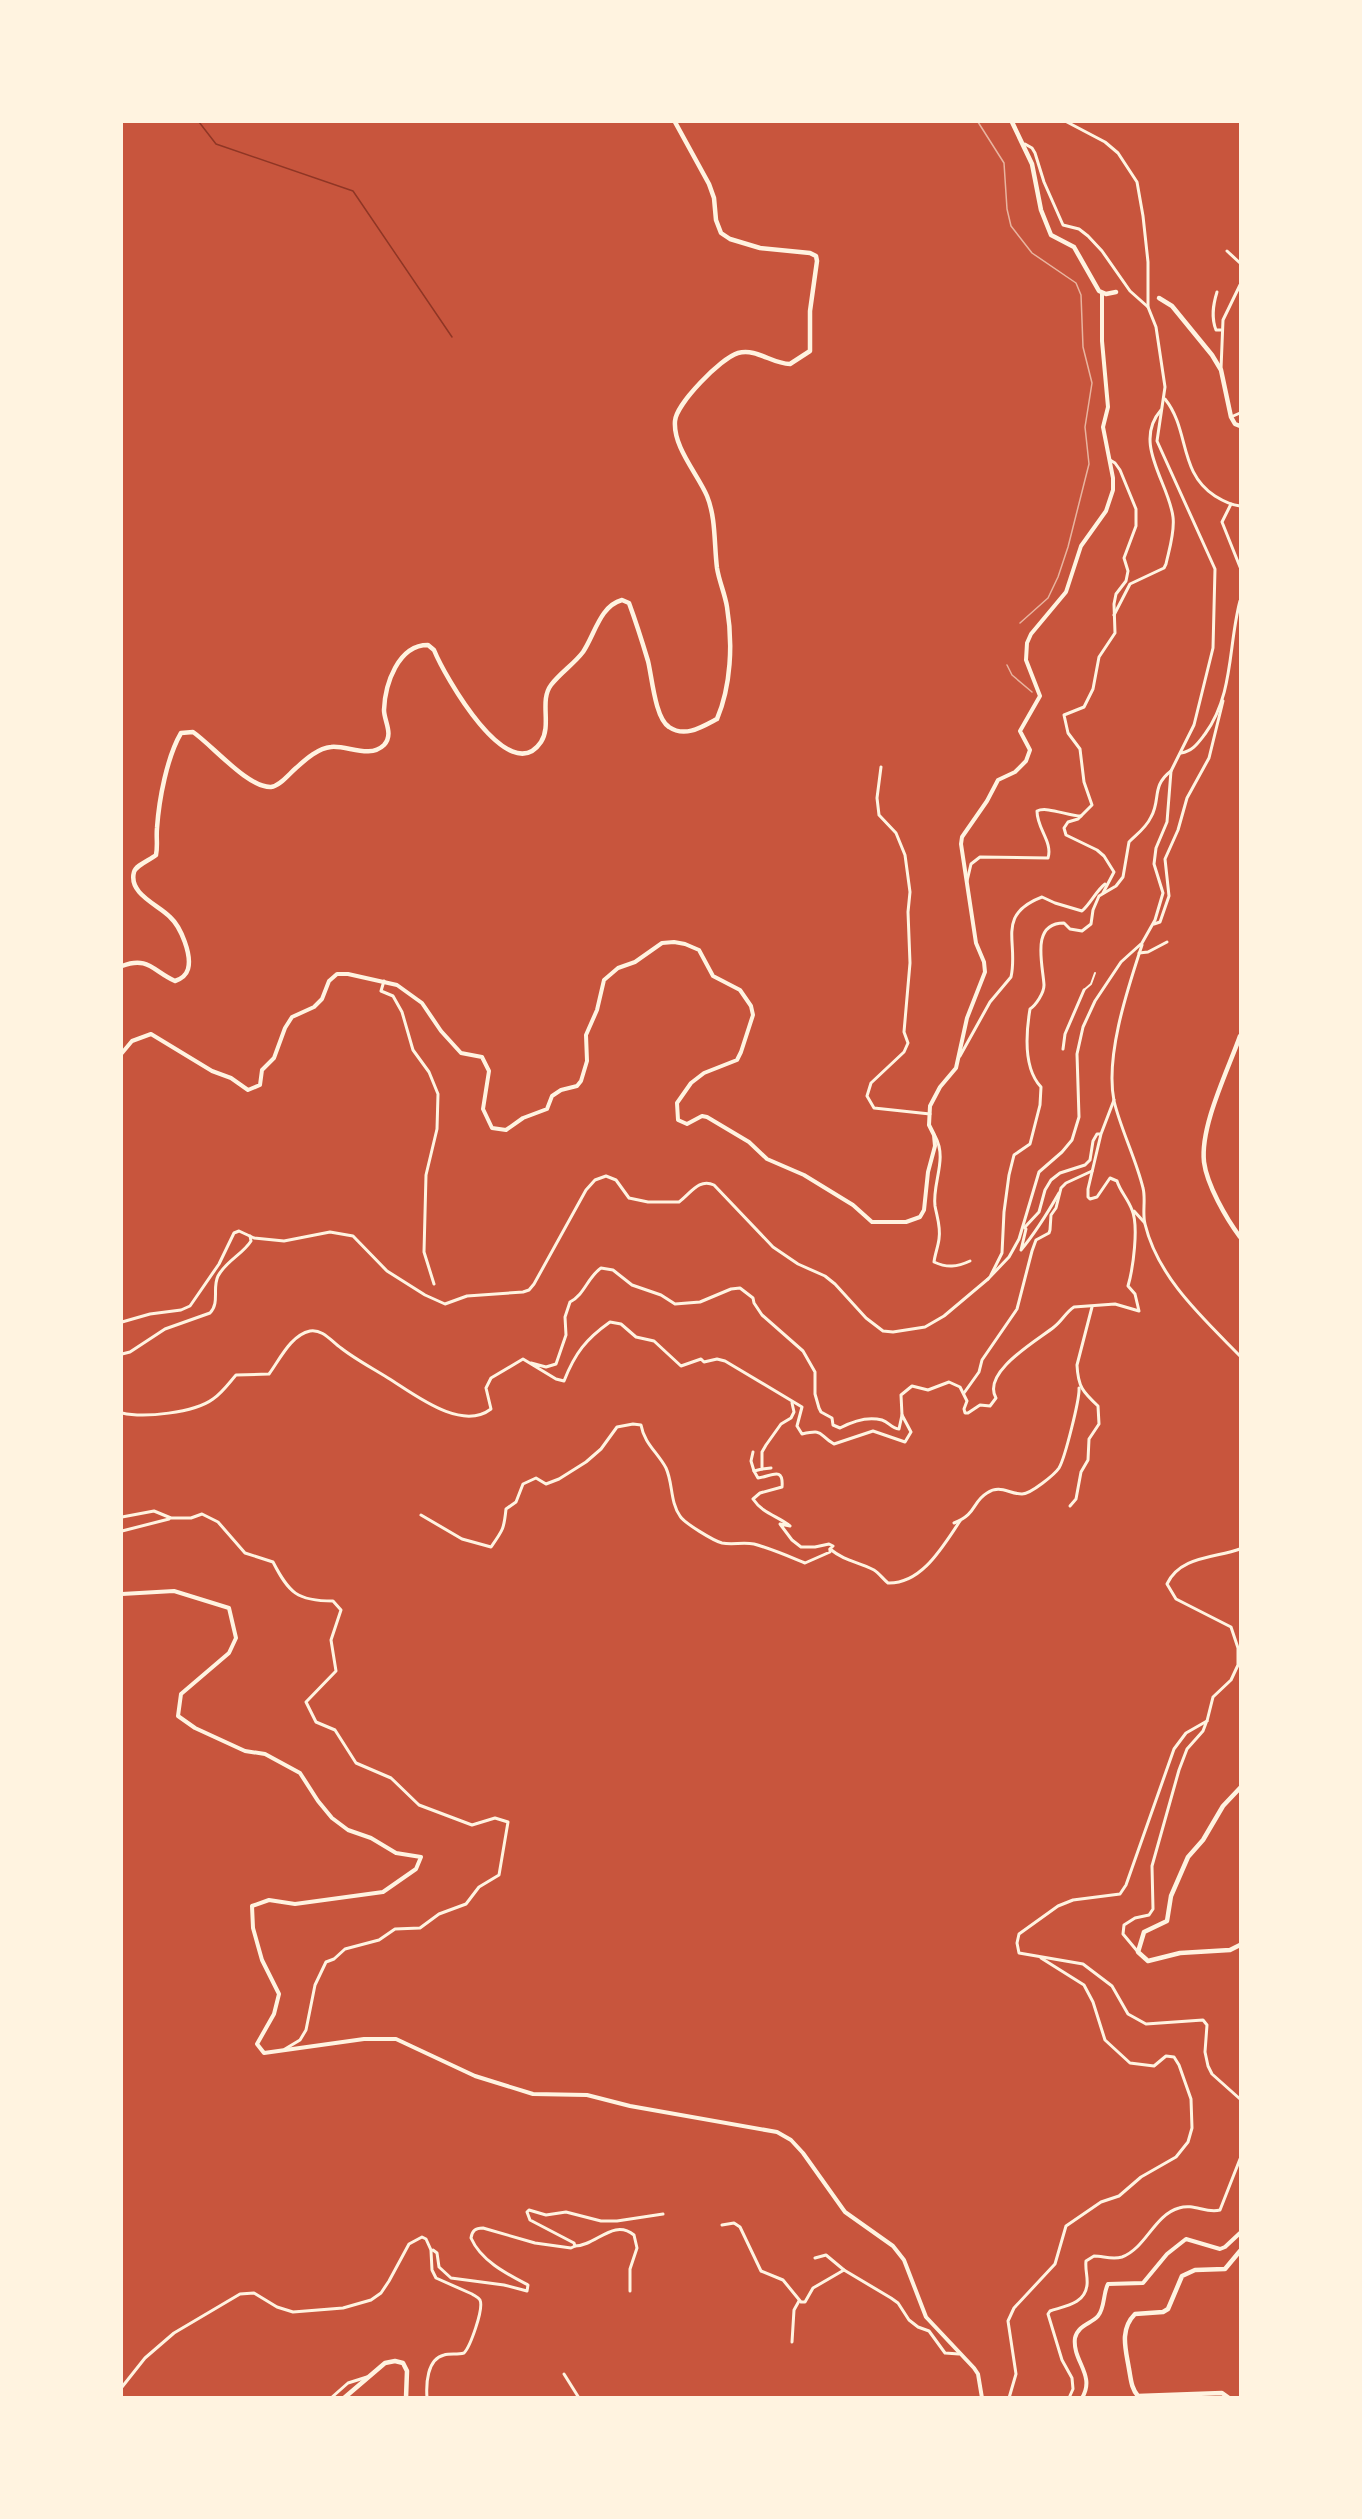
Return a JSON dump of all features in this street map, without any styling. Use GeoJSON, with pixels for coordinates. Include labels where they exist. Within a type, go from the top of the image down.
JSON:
{"type":"FeatureCollection","features":[{"type":"Feature","properties":{"kind":"main road"},"geometry":{"type":"LineString","coordinates":[[122,966],[134,962],[144,963],[175,981],[182,978],[188,971],[189,962],[178,926],[169,916],[141,895],[135,884],[134,872],[137,866],[156,855],[159,845],[157,829],[167,772],[175,744],[181,733],[193,732],[246,777],[257,784],[271,787],[314,754],[329,746],[364,751],[375,750],[384,746],[388,737],[384,713],[387,687],[396,668],[408,651],[418,645],[428,645],[434,650],[456,692],[490,736],[508,751],[528,753],[534,751],[544,737],[546,696],[551,685],[583,652],[605,610],[613,602],[622,600],[629,603],[637,625],[660,713],[667,726],[679,732],[690,731],[717,719],[725,700],[730,642],[727,605],[718,569],[707,497],[681,446],[675,428],[675,417],[710,371],[736,353],[750,352],[790,364],[810,351],[810,311],[817,261],[816,256],[810,253],[760,248],[724,236],[717,225],[714,198],[709,184],[675,122]]}},
{"type":"Feature","properties":{"kind":"main road"},"geometry":{"type":"LineString","coordinates":[[122,1053],[132,1041],[151,1034],[212,1071],[231,1078],[248,1090],[260,1085],[262,1070],[274,1058],[292,1017],[314,1007],[322,999],[329,981],[337,974],[384,981],[397,985],[422,1003],[441,1031],[461,1053],[482,1057],[489,1071],[483,1109],[485,1117],[492,1128],[506,1130],[523,1118],[547,1109],[552,1096],[561,1090],[577,1086],[581,1081],[587,1061],[586,1035],[597,1010],[601,989],[610,973],[635,962],[662,944],[685,944],[699,950],[713,976],[740,990],[751,1006],[753,1015],[737,1060],[691,1083],[677,1103],[678,1119],[687,1124],[702,1116],[707,1117],[749,1142],[767,1159],[804,1175],[853,1206],[872,1222],[906,1222],[920,1217],[924,1210],[928,1172],[935,1146],[934,1135],[929,1125],[930,1106],[940,1087],[956,1068],[960,1057],[960,1041],[985,972],[984,962],[976,943],[961,844],[964,831],[987,801],[998,780],[1021,768],[1029,755],[1028,745],[1021,737],[1020,731],[1040,696],[1026,660],[1027,643],[1031,634],[1066,592],[1081,546],[1111,502],[1113,478],[1102,427],[1107,415],[1108,399],[1102,341],[1102,294],[1074,247],[1070,243],[1055,239],[1050,233],[1041,210],[1032,164],[1012,122]]}},
{"type":"Feature","properties":{"kind":"main road"},"geometry":{"type":"LineString","coordinates":[[1102,294],[1116,292]]}},
{"type":"Feature","properties":{"kind":"main road"},"geometry":{"type":"LineString","coordinates":[[1159,298],[1172,306],[1212,355],[1221,370],[1231,417],[1235,424],[1240,426]]}},
{"type":"Feature","properties":{"kind":"main road"},"geometry":{"type":"LineString","coordinates":[[1240,1036],[1208,1125],[1204,1152],[1206,1170],[1227,1218],[1240,1237]]}},
{"type":"Feature","properties":{"kind":"main road"},"geometry":{"type":"LineString","coordinates":[[122,1594],[174,1592],[229,1608],[236,1638],[229,1653],[181,1694],[178,1716],[195,1728],[245,1751],[265,1754],[300,1773],[332,1818],[348,1830],[371,1838],[396,1853],[421,1857],[416,1869],[383,1892],[296,1904],[269,1900],[252,1906],[253,1928],[262,1960],[279,1994],[274,2014],[257,2044],[264,2053],[364,2039],[396,2039],[475,2076],[533,2094],[586,2095],[630,2106],[777,2132],[791,2140],[845,2211],[893,2246],[904,2260],[926,2317],[978,2374],[982,2397]]}},
{"type":"Feature","properties":{"kind":"main road"},"geometry":{"type":"LineString","coordinates":[[1240,1788],[1222,1806],[1203,1840],[1188,1857],[1171,1896],[1167,1921],[1144,1932],[1138,1952],[1148,1961],[1180,1953],[1230,1950],[1240,1945]]}},
{"type":"Feature","properties":{"kind":"main road"},"geometry":{"type":"LineString","coordinates":[[1083,2397],[1088,2382],[1076,2348],[1076,2338],[1079,2329],[1098,2316],[1101,2311],[1108,2284],[1143,2283],[1167,2254],[1186,2239],[1220,2248],[1225,2247],[1240,2233]]}},
{"type":"Feature","properties":{"kind":"main road"},"geometry":{"type":"LineString","coordinates":[[1229,2397],[1222,2393],[1138,2396],[1132,2386],[1123,2344],[1125,2334],[1135,2314],[1163,2312],[1168,2308],[1182,2276],[1195,2270],[1225,2269],[1240,2251]]}},
{"type":"Feature","properties":{"kind":"main road"},"geometry":{"type":"LineString","coordinates":[[344,2397],[385,2363],[395,2361],[403,2363],[407,2371],[406,2397]]}},
{"type":"Feature","properties":{"kind":"street"},"geometry":{"type":"LineString","coordinates":[[988,1279],[1002,1253],[1004,1212],[1014,1155],[1030,1144],[1040,1105],[1041,1087],[1032,1078],[1027,1044],[1030,1009],[1036,1005],[1044,985],[1040,945],[1042,937],[1058,923],[1064,923],[1070,929],[1082,931],[1091,924],[1093,910],[1099,896],[1120,882],[1126,867],[1125,855],[1129,842],[1138,835],[1150,819],[1158,787],[1171,771],[1190,737],[1211,661],[1215,573],[1157,441],[1165,399],[1159,344],[1148,307],[1148,262],[1137,182],[1124,159],[1111,147],[1067,122]]}},
{"type":"Feature","properties":{"kind":"street"},"geometry":{"type":"LineString","coordinates":[[1024,144],[1031,147],[1035,153],[1044,182],[1063,225],[1079,229],[1088,236],[1102,251],[1130,291],[1148,307]]}},
{"type":"Feature","properties":{"kind":"street"},"geometry":{"type":"LineString","coordinates":[[1227,250],[1240,263]]}},
{"type":"Feature","properties":{"kind":"street"},"geometry":{"type":"LineString","coordinates":[[1221,370],[1221,330],[1240,285]]}},
{"type":"Feature","properties":{"kind":"street"},"geometry":{"type":"LineString","coordinates":[[1217,292],[1213,319],[1216,330],[1221,330]]}},
{"type":"Feature","properties":{"kind":"street"},"geometry":{"type":"LineString","coordinates":[[1165,399],[1176,416],[1188,462],[1195,477],[1206,490],[1231,504],[1240,506]]}},
{"type":"Feature","properties":{"kind":"street"},"geometry":{"type":"LineString","coordinates":[[1114,615],[1130,584],[1164,568],[1166,564],[1173,516],[1150,446],[1154,422],[1163,409]]}},
{"type":"Feature","properties":{"kind":"street"},"geometry":{"type":"LineString","coordinates":[[1231,417],[1240,413]]}},
{"type":"Feature","properties":{"kind":"street"},"geometry":{"type":"LineString","coordinates":[[1103,893],[1114,872],[1104,856],[1091,846],[1066,835],[1064,828],[1068,822],[1082,815],[1092,805],[1092,800],[1084,782],[1080,749],[1068,733],[1064,716],[1084,707],[1093,689],[1099,657],[1115,633],[1116,594],[1126,581],[1128,571],[1124,558],[1136,526],[1136,509],[1119,470],[1110,460]]}},
{"type":"Feature","properties":{"kind":"street"},"geometry":{"type":"LineString","coordinates":[[1231,504],[1222,522],[1240,567]]}},
{"type":"Feature","properties":{"kind":"street"},"geometry":{"type":"LineString","coordinates":[[1153,924],[1160,922],[1169,896],[1165,864],[1167,854],[1178,830],[1187,798],[1209,758],[1230,670],[1240,601]]}},
{"type":"Feature","properties":{"kind":"street"},"geometry":{"type":"LineString","coordinates":[[1181,753],[1192,749],[1202,738],[1213,723],[1223,701]]}},
{"type":"Feature","properties":{"kind":"street"},"geometry":{"type":"LineString","coordinates":[[880,767],[876,798],[879,815],[896,833],[905,855],[910,892],[908,912],[910,963],[904,1032],[908,1043],[904,1052],[871,1083],[867,1096],[874,1108],[930,1114]]}},
{"type":"Feature","properties":{"kind":"street"},"geometry":{"type":"LineString","coordinates":[[1171,771],[1167,822],[1155,854],[1156,873],[1163,893],[1153,924],[1142,943],[1125,996],[1113,1063],[1114,1100],[1144,1189],[1145,1223],[1154,1249],[1171,1280],[1193,1308],[1240,1356]]}},
{"type":"Feature","properties":{"kind":"street"},"geometry":{"type":"LineString","coordinates":[[967,884],[971,864],[980,856],[1048,858],[1049,844],[1037,822],[1036,811],[1041,809],[1070,816],[1082,815]]}},
{"type":"Feature","properties":{"kind":"street"},"geometry":{"type":"LineString","coordinates":[[960,1057],[990,1002],[1011,977],[1011,932],[1023,905],[1042,897],[1082,911],[1099,888],[1107,883]]}},
{"type":"Feature","properties":{"kind":"street"},"geometry":{"type":"LineString","coordinates":[[1139,953],[1148,952],[1167,942]]}},
{"type":"Feature","properties":{"kind":"street"},"geometry":{"type":"LineString","coordinates":[[122,1322],[150,1314],[181,1310],[190,1306],[219,1264],[234,1233],[239,1231],[250,1236],[284,1241],[330,1232],[353,1236],[387,1270],[445,1305],[467,1296],[523,1292],[529,1290],[534,1284],[586,1190],[595,1180],[606,1176],[616,1180],[629,1198],[648,1202],[679,1202],[701,1183],[708,1182],[714,1185],[773,1247],[798,1264],[825,1276],[840,1288],[866,1318],[883,1331],[893,1332],[925,1327],[944,1316],[988,1279],[1009,1257],[1024,1228],[1039,1172],[1072,1140],[1079,1117],[1077,1054],[1083,1027],[1095,1001],[1121,962],[1142,943]]}},
{"type":"Feature","properties":{"kind":"street"},"geometry":{"type":"LineString","coordinates":[[1063,1049],[1065,1034],[1084,990],[1095,973]]}},
{"type":"Feature","properties":{"kind":"street"},"geometry":{"type":"LineString","coordinates":[[384,981],[381,991],[393,996],[402,1012],[412,1050],[429,1072],[438,1094],[437,1129],[426,1175],[424,1252],[434,1284]]}},
{"type":"Feature","properties":{"kind":"street"},"geometry":{"type":"LineString","coordinates":[[1114,1100],[1101,1134],[1088,1189],[1090,1200],[1097,1197],[1110,1178],[1113,1178],[1117,1181],[1119,1189],[1132,1210],[1145,1223]]}},
{"type":"Feature","properties":{"kind":"street"},"geometry":{"type":"LineString","coordinates":[[1024,1228],[1039,1212],[1047,1184],[1060,1173],[1085,1165],[1090,1160],[1093,1141],[1097,1134],[1101,1134]]}},
{"type":"Feature","properties":{"kind":"street"},"geometry":{"type":"LineString","coordinates":[[934,1135],[939,1143],[940,1163],[935,1205],[939,1216],[939,1239],[934,1262],[944,1267],[954,1267],[970,1262]]}},
{"type":"Feature","properties":{"kind":"street"},"geometry":{"type":"LineString","coordinates":[[1024,1228],[1026,1229],[1021,1250],[1030,1234],[1043,1223],[1061,1188],[1066,1183],[1093,1170]]}},
{"type":"Feature","properties":{"kind":"street"},"geometry":{"type":"LineString","coordinates":[[964,1393],[980,1372],[982,1360],[1017,1309],[1032,1251],[1038,1238],[1045,1236],[1050,1230],[1051,1215],[1056,1208],[1061,1188]]}},
{"type":"Feature","properties":{"kind":"street"},"geometry":{"type":"LineString","coordinates":[[122,1413],[138,1416],[161,1412],[177,1413],[213,1400],[236,1375],[269,1374],[296,1336],[311,1331],[325,1334],[340,1348],[435,1407],[460,1416],[482,1416],[491,1409],[486,1388],[491,1378],[523,1359],[546,1367],[556,1364],[566,1335],[565,1317],[570,1302],[581,1295],[596,1272],[601,1268],[607,1268],[618,1273],[632,1285],[661,1295],[675,1304],[700,1302],[712,1299],[727,1289],[740,1288],[753,1298],[766,1319],[803,1351],[815,1372],[815,1394],[819,1408],[821,1412],[832,1418],[833,1425],[840,1428],[864,1418],[881,1420],[898,1429],[902,1415],[902,1395],[912,1386],[928,1390],[949,1382],[960,1386],[964,1393],[967,1401],[964,1408],[965,1413],[980,1405],[990,1406],[996,1398],[994,1385],[1011,1359],[1056,1326],[1074,1306],[1092,1307],[1115,1304],[1139,1311],[1135,1294],[1128,1286],[1134,1270],[1135,1235],[1132,1210]]}},
{"type":"Feature","properties":{"kind":"street"},"geometry":{"type":"LineString","coordinates":[[122,1354],[130,1352],[165,1329],[214,1310],[218,1276],[235,1256],[249,1245],[250,1236]]}},
{"type":"Feature","properties":{"kind":"street"},"geometry":{"type":"LineString","coordinates":[[954,1523],[970,1514],[986,1493],[1005,1489],[1022,1494],[1055,1474],[1061,1465],[1073,1417],[1079,1404],[1077,1365],[1092,1307]]}},
{"type":"Feature","properties":{"kind":"street"},"geometry":{"type":"LineString","coordinates":[[531,1362],[556,1379],[564,1381],[571,1361],[589,1337],[609,1322],[621,1323],[636,1337],[654,1341],[681,1366],[701,1359],[704,1362],[717,1359],[725,1361],[802,1407],[797,1426],[802,1434],[814,1431],[823,1433],[834,1444],[873,1431],[905,1442],[911,1432],[902,1415]]}},
{"type":"Feature","properties":{"kind":"street"},"geometry":{"type":"LineString","coordinates":[[1070,1506],[1076,1499],[1081,1472],[1088,1460],[1089,1439],[1099,1424],[1098,1406],[1083,1392],[1078,1383]]}},
{"type":"Feature","properties":{"kind":"street"},"geometry":{"type":"LineString","coordinates":[[762,1469],[762,1452],[765,1445],[794,1412],[792,1401]]}},
{"type":"Feature","properties":{"kind":"street"},"geometry":{"type":"LineString","coordinates":[[421,1515],[462,1539],[490,1547],[503,1531],[506,1509],[516,1502],[524,1484],[536,1478],[546,1484],[559,1479],[601,1449],[617,1427],[633,1424],[641,1425],[646,1442],[665,1466],[675,1506],[680,1517],[689,1526],[723,1543],[753,1544],[783,1552],[805,1563],[830,1552],[832,1546],[828,1544],[801,1547],[792,1540],[780,1524],[790,1526],[768,1515],[755,1503],[753,1499],[756,1495],[779,1488],[783,1484],[778,1473],[774,1472],[758,1478],[751,1461],[753,1452]]}},
{"type":"Feature","properties":{"kind":"street"},"geometry":{"type":"LineString","coordinates":[[754,1472],[771,1467]]}},
{"type":"Feature","properties":{"kind":"street"},"geometry":{"type":"LineString","coordinates":[[122,1517],[154,1510],[171,1518]]}},
{"type":"Feature","properties":{"kind":"street"},"geometry":{"type":"LineString","coordinates":[[122,1531],[171,1518],[191,1518],[202,1514],[219,1522],[245,1553],[273,1562],[285,1586],[295,1595],[318,1601],[333,1601],[341,1610],[331,1640],[336,1671],[306,1702],[316,1722],[335,1730],[356,1763],[391,1778],[419,1805],[472,1825],[495,1818],[508,1822],[500,1875],[479,1887],[466,1904],[439,1914],[420,1928],[395,1929],[379,1940],[345,1948],[334,1959],[326,1962],[315,1985],[306,2030],[300,2040],[285,2049]]}},
{"type":"Feature","properties":{"kind":"street"},"geometry":{"type":"LineString","coordinates":[[830,1549],[848,1562],[872,1569],[888,1583],[903,1583],[930,1563],[960,1521]]}},
{"type":"Feature","properties":{"kind":"street"},"geometry":{"type":"LineString","coordinates":[[1138,1952],[1123,1934],[1124,1925],[1135,1918],[1149,1915],[1153,1909],[1152,1866],[1185,1753],[1203,1731],[1213,1697],[1231,1680],[1238,1665],[1238,1648],[1231,1628],[1176,1599],[1167,1584],[1172,1574],[1200,1558],[1240,1549]]}},
{"type":"Feature","properties":{"kind":"street"},"geometry":{"type":"LineString","coordinates":[[1207,1721],[1185,1733],[1174,1749],[1126,1885],[1119,1894],[1073,1900],[1051,1910],[1019,1934],[1017,1943],[1019,1953],[1083,1964],[1112,1986],[1128,2014],[1146,2024],[1203,2020],[1207,2025],[1205,2052],[1208,2066],[1212,2074],[1240,2099]]}},
{"type":"Feature","properties":{"kind":"street"},"geometry":{"type":"LineString","coordinates":[[1010,2397],[1016,2374],[1008,2321],[1014,2308],[1054,2264],[1066,2226],[1101,2202],[1119,2196],[1142,2177],[1176,2157],[1188,2142],[1192,2128],[1191,2099],[1174,2057],[1166,2056],[1154,2066],[1130,2063],[1105,2040],[1093,2002],[1084,1985],[1041,1958]]}},
{"type":"Feature","properties":{"kind":"street"},"geometry":{"type":"LineString","coordinates":[[1069,2397],[1073,2389],[1072,2378],[1062,2360],[1048,2319],[1050,2311],[1073,2304],[1085,2293],[1087,2286],[1085,2267],[1089,2258],[1122,2256],[1136,2247],[1162,2218],[1179,2208],[1190,2206],[1206,2210],[1220,2210],[1240,2159]]}},
{"type":"Feature","properties":{"kind":"street"},"geometry":{"type":"LineString","coordinates":[[575,2246],[530,2220],[527,2212],[533,2210],[546,2215],[566,2212],[601,2221],[663,2214]]}},
{"type":"Feature","properties":{"kind":"street"},"geometry":{"type":"LineString","coordinates":[[722,2225],[737,2224],[761,2271],[783,2280],[799,2301],[805,2302],[813,2288],[844,2270]]}},
{"type":"Feature","properties":{"kind":"street"},"geometry":{"type":"LineString","coordinates":[[431,2251],[437,2253],[440,2267],[451,2278],[504,2285],[524,2292],[529,2290],[528,2285],[502,2271],[479,2250],[471,2238],[472,2232],[477,2228],[536,2243],[571,2248],[588,2245],[602,2235],[617,2229],[629,2231],[634,2235],[637,2248],[630,2269],[630,2291]]}},
{"type":"Feature","properties":{"kind":"street"},"geometry":{"type":"LineString","coordinates":[[122,2387],[145,2358],[174,2333],[240,2294],[254,2293],[277,2307],[293,2312],[358,2305],[381,2293],[404,2251],[417,2238],[426,2239],[431,2251],[432,2270],[436,2278],[472,2294],[481,2304],[470,2345],[464,2354],[447,2354],[438,2358],[427,2378],[427,2397]]}},
{"type":"Feature","properties":{"kind":"street"},"geometry":{"type":"LineString","coordinates":[[815,2258],[826,2255],[844,2270],[891,2298],[898,2303],[909,2320],[929,2331],[945,2352],[959,2354]]}},
{"type":"Feature","properties":{"kind":"street"},"geometry":{"type":"LineString","coordinates":[[792,2342],[794,2310],[799,2301]]}},
{"type":"Feature","properties":{"kind":"street"},"geometry":{"type":"LineString","coordinates":[[564,2374],[579,2397]]}},
{"type":"Feature","properties":{"kind":"street"},"geometry":{"type":"LineString","coordinates":[[331,2397],[348,2383],[367,2377]]}},
{"type":"Feature","properties":{"kind":"waterway"},"geometry":{"type":"LineString","coordinates":[[199,122],[216,144],[353,191],[452,337]]}},
{"type":"Feature","properties":{"kind":"railway"},"geometry":{"type":"LineString","coordinates":[[978,122],[1004,163],[1007,209],[1011,226],[1032,253],[1076,283],[1081,295],[1083,347],[1092,383],[1085,427],[1089,464],[1068,547],[1048,598],[1020,623]]}},
{"type":"Feature","properties":{"kind":"railway"},"geometry":{"type":"LineString","coordinates":[[1007,665],[1012,675],[1032,692]]}}]}
